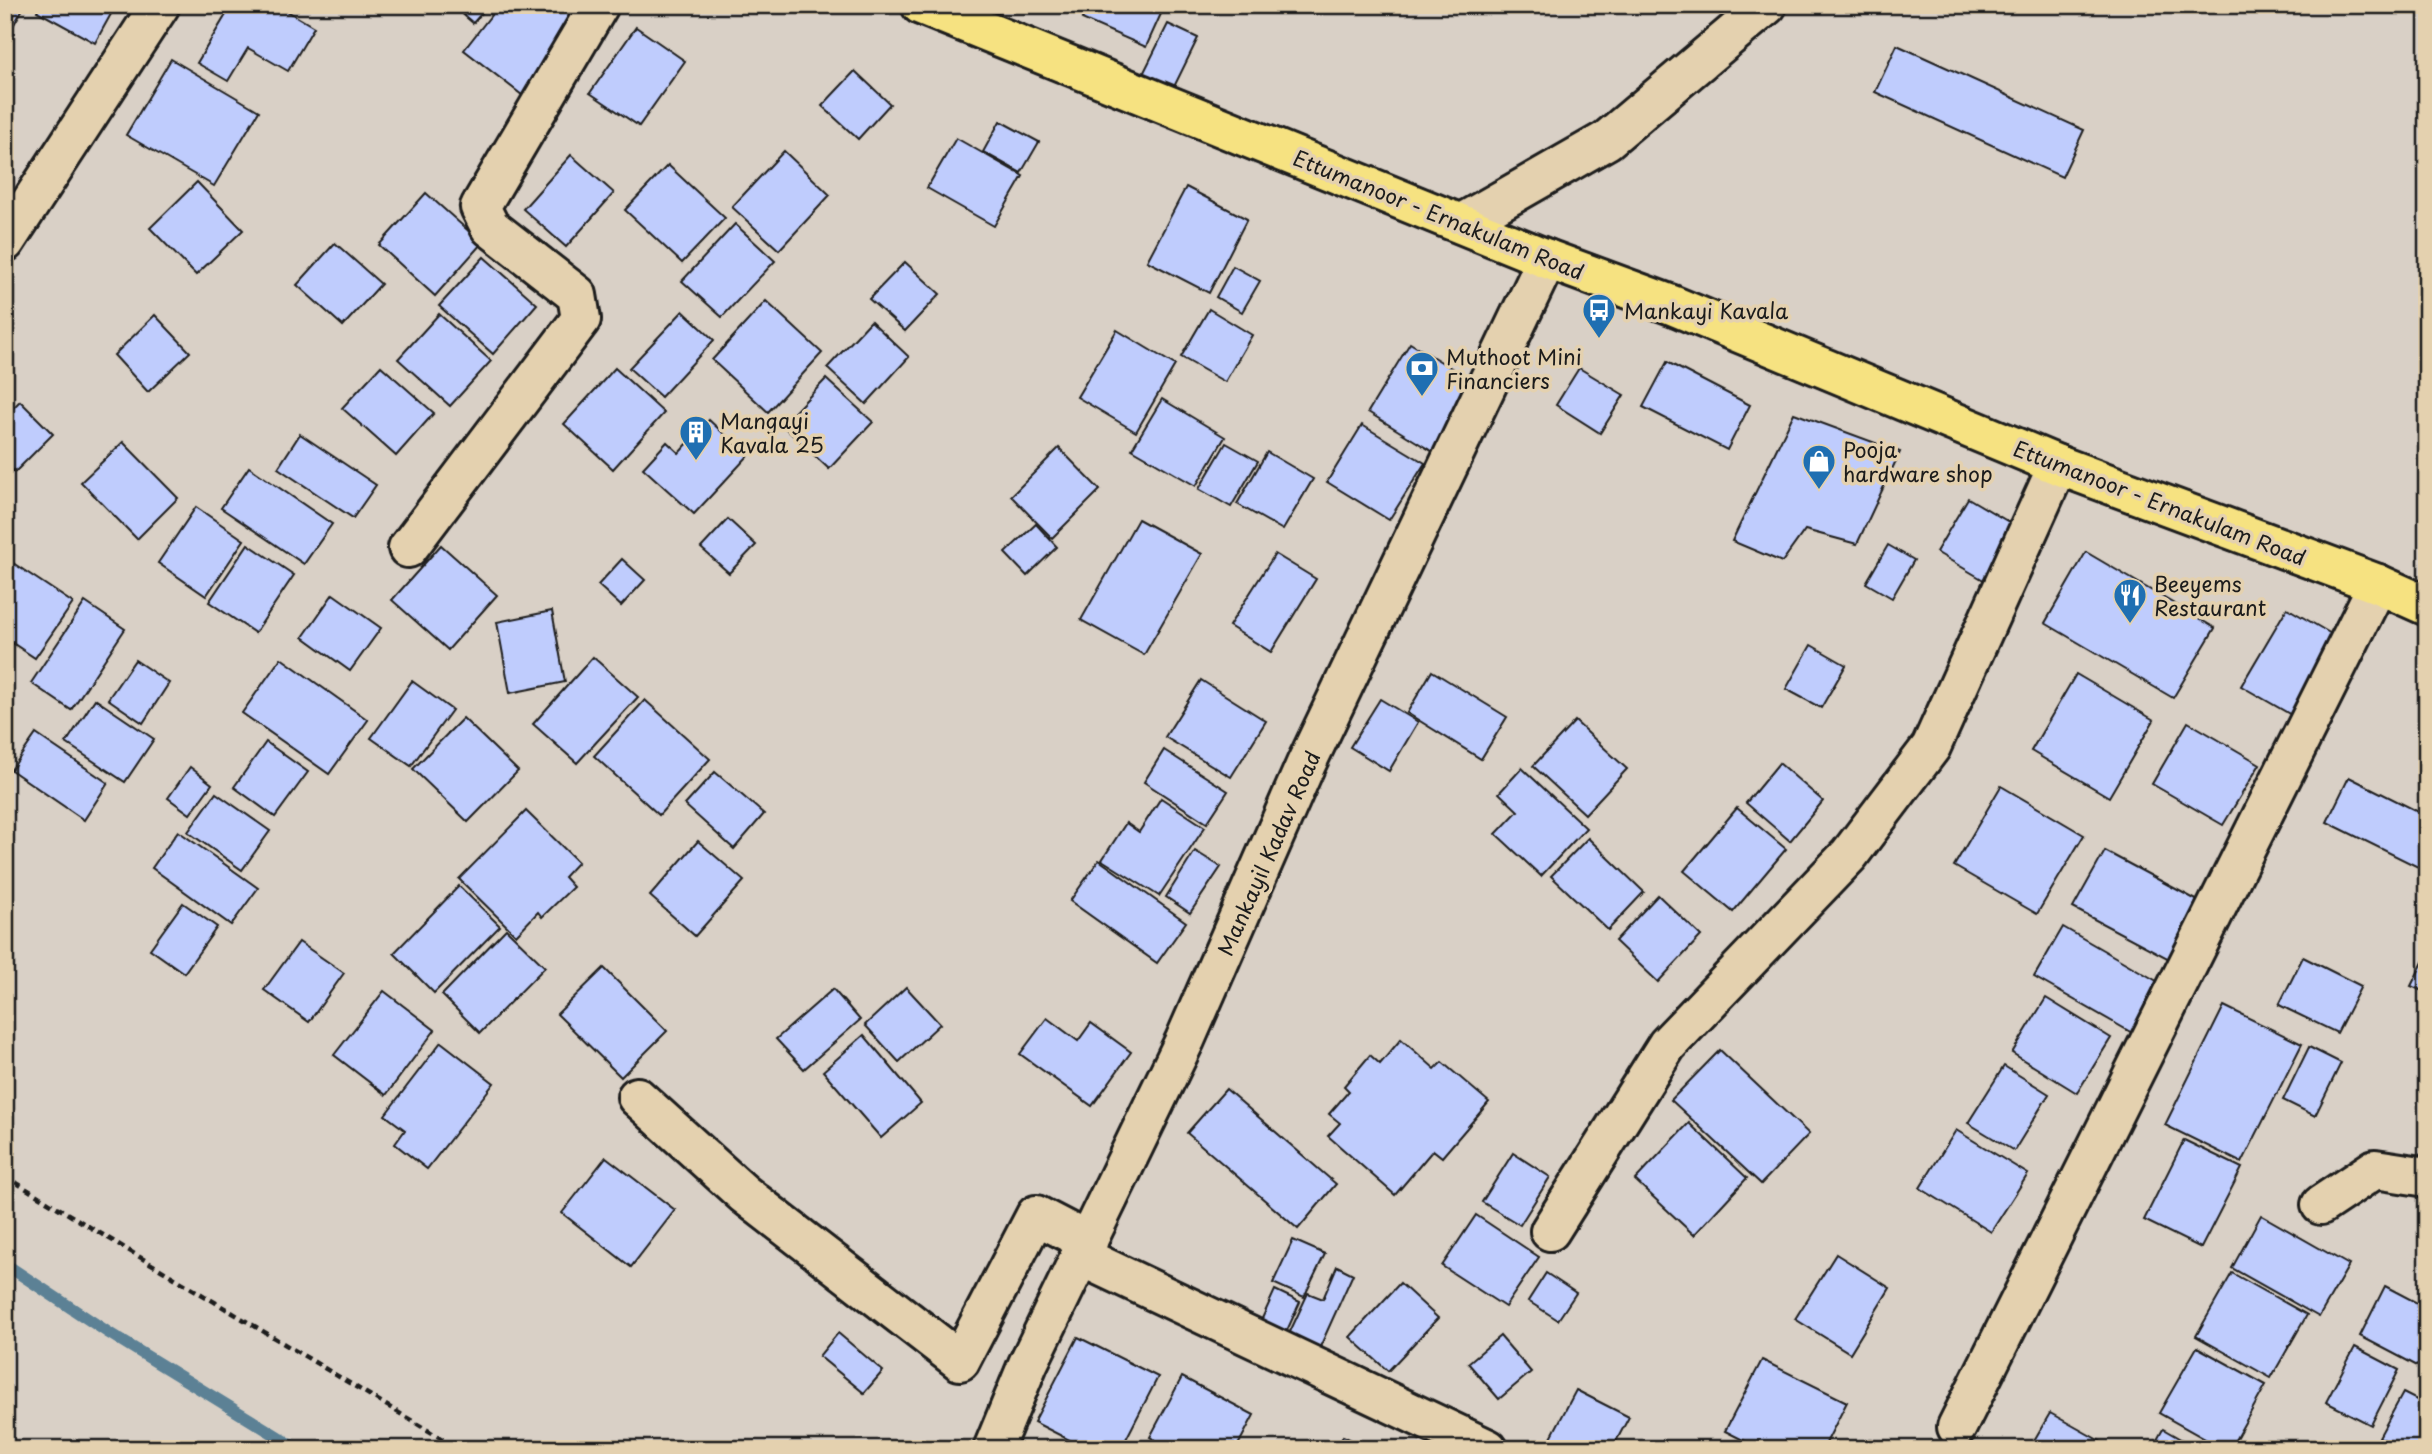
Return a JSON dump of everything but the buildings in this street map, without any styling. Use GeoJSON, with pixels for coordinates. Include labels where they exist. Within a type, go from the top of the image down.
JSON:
{"type":"FeatureCollection","features":[{"type":"Feature","properties":{"kind":"main road","name":"Ettumanoor - Ernakulam Road"},"geometry":{"type":"LineString","coordinates":[[921,5],[1547,259],[1672,304],[2058,465],[2378,584],[2427,606]]}},
{"type":"Feature","properties":{"kind":"street"},"geometry":{"type":"LineString","coordinates":[[5,242],[160,5]]}},
{"type":"Feature","properties":{"kind":"street"},"geometry":{"type":"LineString","coordinates":[[408,548],[581,320],[577,295],[490,226],[480,207],[599,5]]}},
{"type":"Feature","properties":{"kind":"street"},"geometry":{"type":"LineString","coordinates":[[1462,223],[1607,140],[1767,5]]}},
{"type":"Feature","properties":{"kind":"street","name":"Mankayil Kadav Road"},"geometry":{"type":"LineString","coordinates":[[993,1449],[1028,1364],[1185,1040],[1306,764],[1547,259]]}},
{"type":"Feature","properties":{"kind":"street"},"geometry":{"type":"LineString","coordinates":[[1550,1231],[1667,1045],[1849,855],[1931,747],[2058,465]]}},
{"type":"Feature","properties":{"kind":"street"},"geometry":{"type":"LineString","coordinates":[[1957,1427],[2378,584]]}},
{"type":"Feature","properties":{"kind":"street"},"geometry":{"type":"LineString","coordinates":[[637,1097],[744,1194],[960,1361],[1036,1215],[1084,1249],[1488,1449]]}},
{"type":"Feature","properties":{"kind":"street"},"geometry":{"type":"LineString","coordinates":[[2320,1205],[2375,1169],[2427,1177]]}},
{"type":"Feature","properties":{"kind":"path"},"geometry":{"type":"LineString","coordinates":[[5,1176],[459,1449]]}},
{"type":"Feature","properties":{"kind":"waterway"},"geometry":{"type":"LineString","coordinates":[[5,1264],[109,1333],[298,1449]]}},
{"type":"Feature","properties":{"kind":"place","name":"Mankayi Kavala"},"geometry":{"type":"Point","coordinates":[1599,340]}},
{"type":"Feature","properties":{"kind":"place","name":"Muthoot Mini Financiers"},"geometry":{"type":"Point","coordinates":[1422,398]}},
{"type":"Feature","properties":{"kind":"place","name":"Mangayi Kavala 25"},"geometry":{"type":"Point","coordinates":[696,462]}},
{"type":"Feature","properties":{"kind":"place","name":"Pooja hardware shop"},"geometry":{"type":"Point","coordinates":[1819,491]}},
{"type":"Feature","properties":{"kind":"place","name":"Beeyems Restaurant"},"geometry":{"type":"Point","coordinates":[2130,625]}}]}
